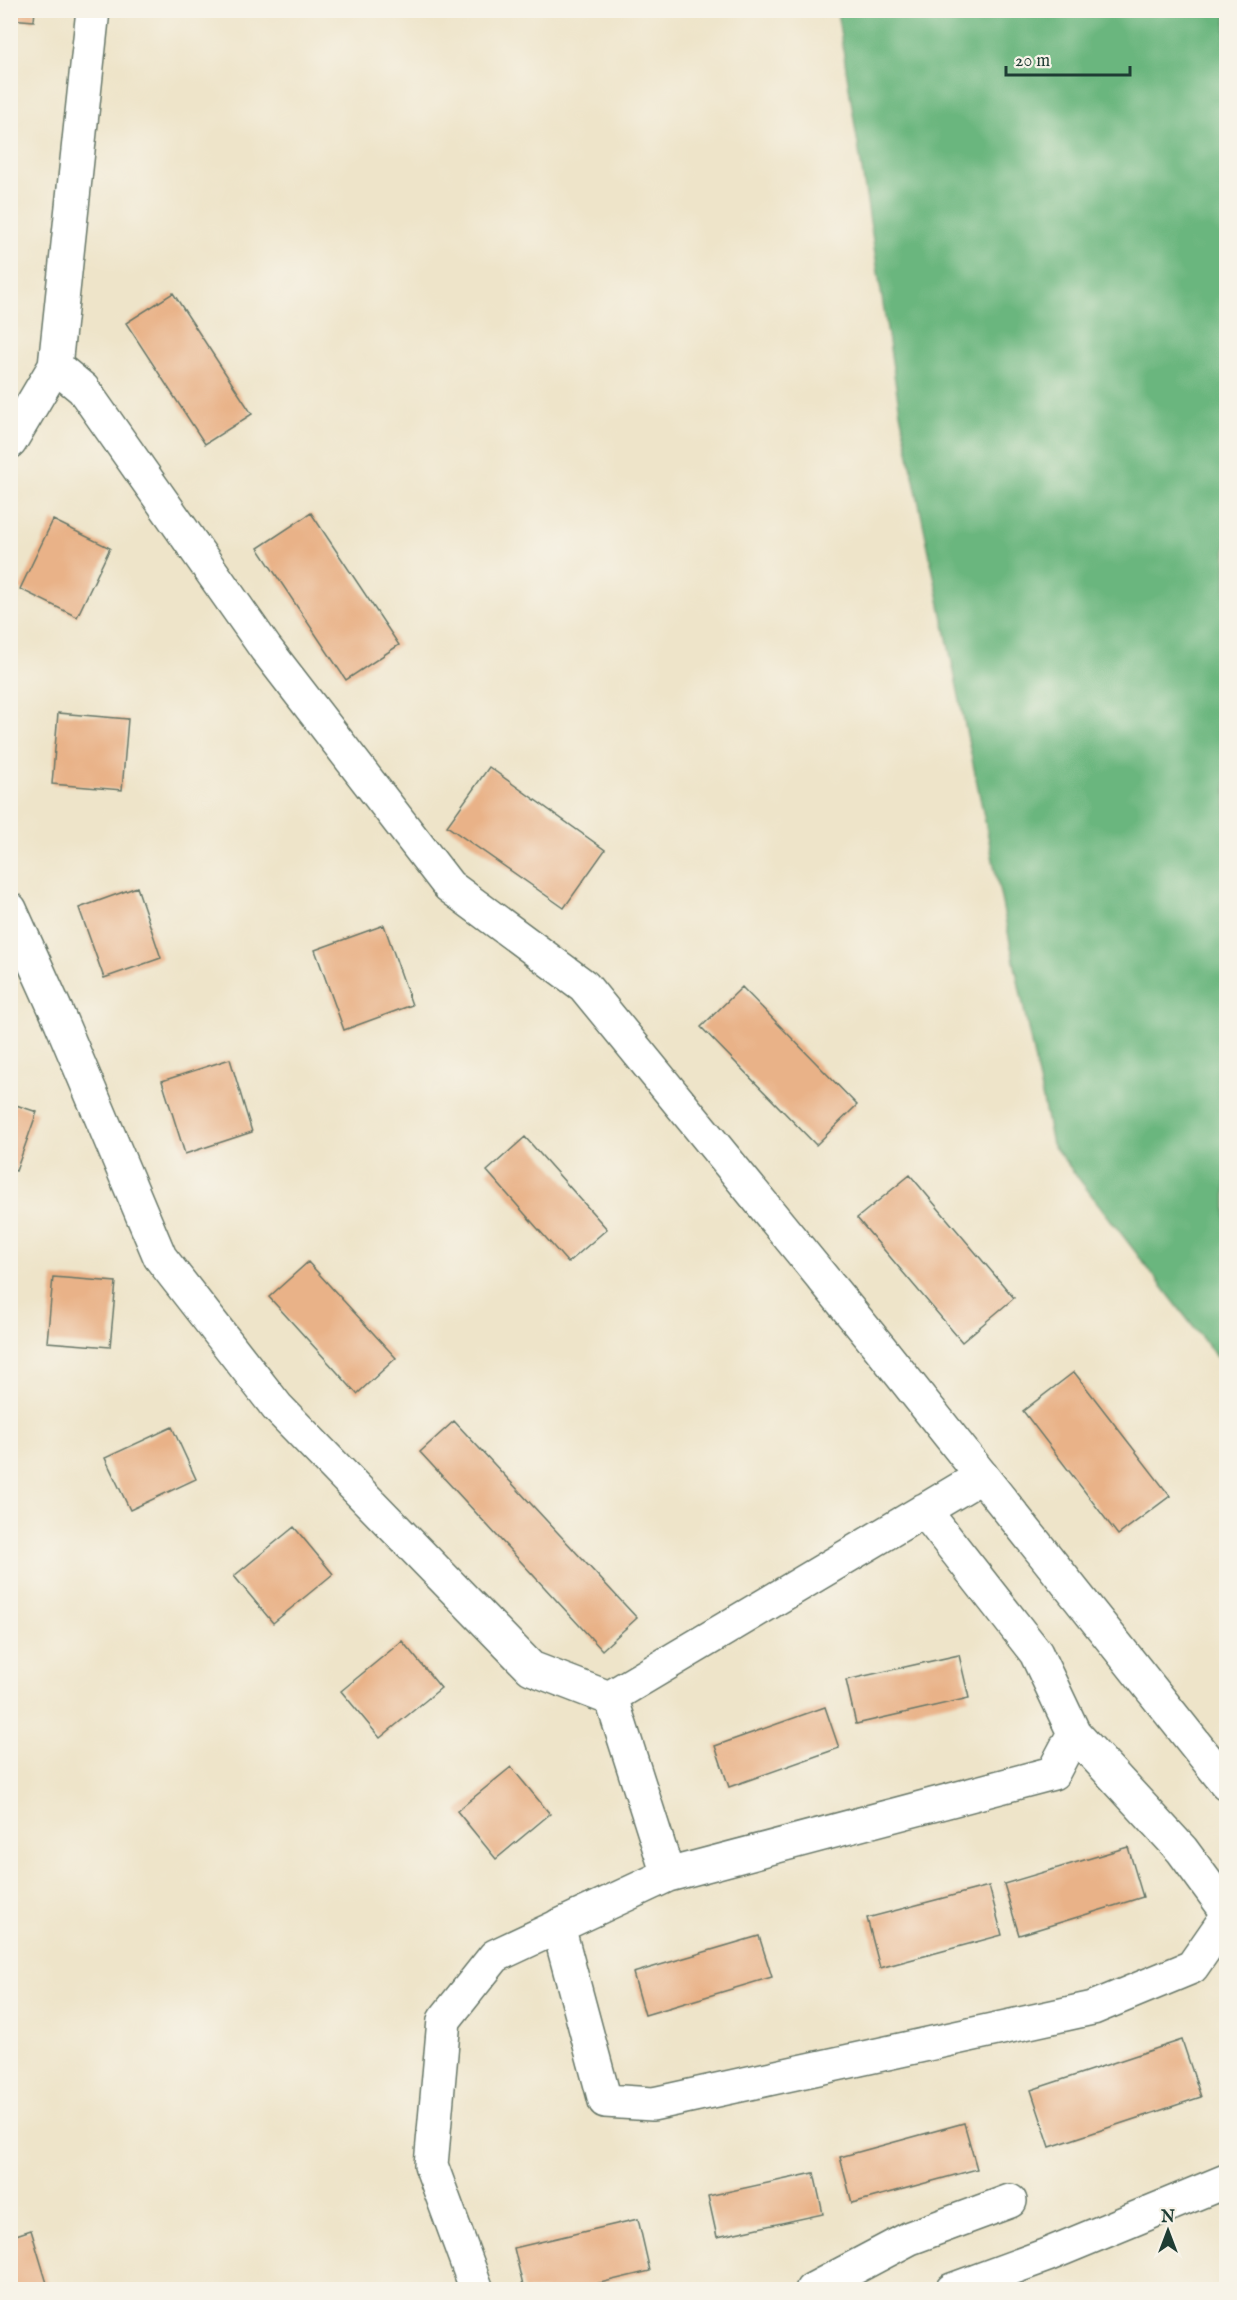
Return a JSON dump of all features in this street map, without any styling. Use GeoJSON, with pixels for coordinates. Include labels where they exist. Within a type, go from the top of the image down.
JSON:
{"type":"FeatureCollection","features":[{"type":"Feature","properties":{"kind":"street"},"geometry":{"type":"LineString","coordinates":[[10,442],[55,366],[93,10]]}},
{"type":"Feature","properties":{"kind":"street"},"geometry":{"type":"LineString","coordinates":[[55,366],[83,389],[266,649],[449,886],[584,986],[880,1348],[1227,1783]]}},
{"type":"Feature","properties":{"kind":"street"},"geometry":{"type":"LineString","coordinates":[[10,909],[61,1022],[160,1257],[277,1407],[531,1668],[609,1698],[982,1476]]}},
{"type":"Feature","properties":{"kind":"street"},"geometry":{"type":"LineString","coordinates":[[924,1510],[1036,1653],[1074,1733],[1182,1850],[1227,1910]]}},
{"type":"Feature","properties":{"kind":"street"},"geometry":{"type":"LineString","coordinates":[[611,1697],[668,1875]]}},
{"type":"Feature","properties":{"kind":"street"},"geometry":{"type":"LineString","coordinates":[[477,2289],[431,2165],[444,2020],[495,1956],[668,1875],[1053,1773],[1074,1733]]}},
{"type":"Feature","properties":{"kind":"street"},"geometry":{"type":"LineString","coordinates":[[558,1926],[605,2101],[653,2104],[1093,2008],[1192,1967],[1227,1918]]}},
{"type":"Feature","properties":{"kind":"street"},"geometry":{"type":"LineString","coordinates":[[952,2289],[1047,2255],[1227,2181]]}},
{"type":"Feature","properties":{"kind":"street"},"geometry":{"type":"LineString","coordinates":[[812,2289],[910,2238],[1010,2201]]}},
{"type":"Feature","properties":{"kind":"green space"},"geometry":{"type":"Polygon","coordinates":[[[837,11],[1226,11],[1226,1369],[1052,1144],[900,412],[837,11]]]}},
{"type":"Feature","properties":{"kind":"building"},"geometry":{"type":"Polygon","coordinates":[[[10,10],[35,10],[34,21],[10,19],[10,10]]]}},
{"type":"Feature","properties":{"kind":"building"},"geometry":{"type":"Polygon","coordinates":[[[173,293],[252,414],[205,444],[126,323],[173,293]]]}},
{"type":"Feature","properties":{"kind":"building"},"geometry":{"type":"Polygon","coordinates":[[[311,513],[399,645],[346,680],[258,548],[311,513]]]}},
{"type":"Feature","properties":{"kind":"building"},"geometry":{"type":"Polygon","coordinates":[[[53,520],[110,548],[77,617],[20,589],[53,520]]]}},
{"type":"Feature","properties":{"kind":"building"},"geometry":{"type":"Polygon","coordinates":[[[58,713],[128,719],[122,790],[52,784],[58,713]]]}},
{"type":"Feature","properties":{"kind":"building"},"geometry":{"type":"Polygon","coordinates":[[[489,767],[605,850],[564,908],[447,826],[489,767]]]}},
{"type":"Feature","properties":{"kind":"building"},"geometry":{"type":"Polygon","coordinates":[[[137,887],[161,958],[104,978],[79,908],[137,887]]]}},
{"type":"Feature","properties":{"kind":"building"},"geometry":{"type":"Polygon","coordinates":[[[384,925],[412,1005],[344,1030],[315,950],[384,925]]]}},
{"type":"Feature","properties":{"kind":"building"},"geometry":{"type":"Polygon","coordinates":[[[742,987],[857,1105],[816,1145],[701,1027],[742,987]]]}},
{"type":"Feature","properties":{"kind":"building"},"geometry":{"type":"Polygon","coordinates":[[[230,1059],[252,1132],[185,1154],[162,1081],[230,1059]]]}},
{"type":"Feature","properties":{"kind":"building"},"geometry":{"type":"Polygon","coordinates":[[[10,1103],[37,1112],[16,1171],[10,1169],[10,1103]]]}},
{"type":"Feature","properties":{"kind":"building"},"geometry":{"type":"Polygon","coordinates":[[[525,1137],[607,1229],[568,1263],[487,1171],[525,1137]]]}},
{"type":"Feature","properties":{"kind":"building"},"geometry":{"type":"Polygon","coordinates":[[[910,1175],[1014,1298],[962,1342],[857,1218],[910,1175]]]}},
{"type":"Feature","properties":{"kind":"building"},"geometry":{"type":"Polygon","coordinates":[[[308,1262],[396,1358],[357,1394],[269,1297],[308,1262]]]}},
{"type":"Feature","properties":{"kind":"building"},"geometry":{"type":"Polygon","coordinates":[[[53,1277],[116,1282],[110,1347],[47,1342],[53,1277]]]}},
{"type":"Feature","properties":{"kind":"building"},"geometry":{"type":"Polygon","coordinates":[[[1074,1372],[1170,1496],[1118,1535],[1023,1411],[1074,1372]]]}},
{"type":"Feature","properties":{"kind":"building"},"geometry":{"type":"Polygon","coordinates":[[[454,1421],[637,1618],[602,1650],[420,1452],[454,1421]]]}},
{"type":"Feature","properties":{"kind":"building"},"geometry":{"type":"Polygon","coordinates":[[[172,1427],[196,1479],[130,1510],[105,1458],[172,1427]]]}},
{"type":"Feature","properties":{"kind":"building"},"geometry":{"type":"Polygon","coordinates":[[[294,1527],[333,1574],[273,1623],[234,1576],[294,1527]]]}},
{"type":"Feature","properties":{"kind":"building"},"geometry":{"type":"Polygon","coordinates":[[[402,1641],[441,1688],[380,1738],[341,1691],[402,1641]]]}},
{"type":"Feature","properties":{"kind":"building"},"geometry":{"type":"Polygon","coordinates":[[[959,1655],[969,1698],[856,1724],[846,1680],[959,1655]]]}},
{"type":"Feature","properties":{"kind":"building"},"geometry":{"type":"Polygon","coordinates":[[[825,1707],[839,1748],[729,1787],[715,1746],[825,1707]]]}},
{"type":"Feature","properties":{"kind":"building"},"geometry":{"type":"Polygon","coordinates":[[[511,1767],[550,1814],[496,1859],[457,1811],[511,1767]]]}},
{"type":"Feature","properties":{"kind":"building"},"geometry":{"type":"Polygon","coordinates":[[[1128,1847],[1143,1897],[1019,1935],[1004,1884],[1128,1847]]]}},
{"type":"Feature","properties":{"kind":"building"},"geometry":{"type":"Polygon","coordinates":[[[989,1886],[1002,1935],[880,1968],[867,1918],[989,1886]]]}},
{"type":"Feature","properties":{"kind":"building"},"geometry":{"type":"Polygon","coordinates":[[[759,1936],[772,1977],[645,2015],[633,1973],[759,1936]]]}},
{"type":"Feature","properties":{"kind":"building"},"geometry":{"type":"Polygon","coordinates":[[[1182,2040],[1201,2097],[1050,2147],[1031,2090],[1182,2040]]]}},
{"type":"Feature","properties":{"kind":"building"},"geometry":{"type":"Polygon","coordinates":[[[964,2123],[977,2169],[852,2203],[840,2157],[964,2123]]]}},
{"type":"Feature","properties":{"kind":"building"},"geometry":{"type":"Polygon","coordinates":[[[814,2173],[823,2214],[717,2237],[708,2196],[814,2173]]]}},
{"type":"Feature","properties":{"kind":"building"},"geometry":{"type":"Polygon","coordinates":[[[638,2219],[650,2271],[571,2290],[524,2290],[514,2248],[638,2219]]]}},
{"type":"Feature","properties":{"kind":"building"},"geometry":{"type":"Polygon","coordinates":[[[31,2230],[49,2290],[10,2290],[10,2237],[31,2230]]]}}]}
